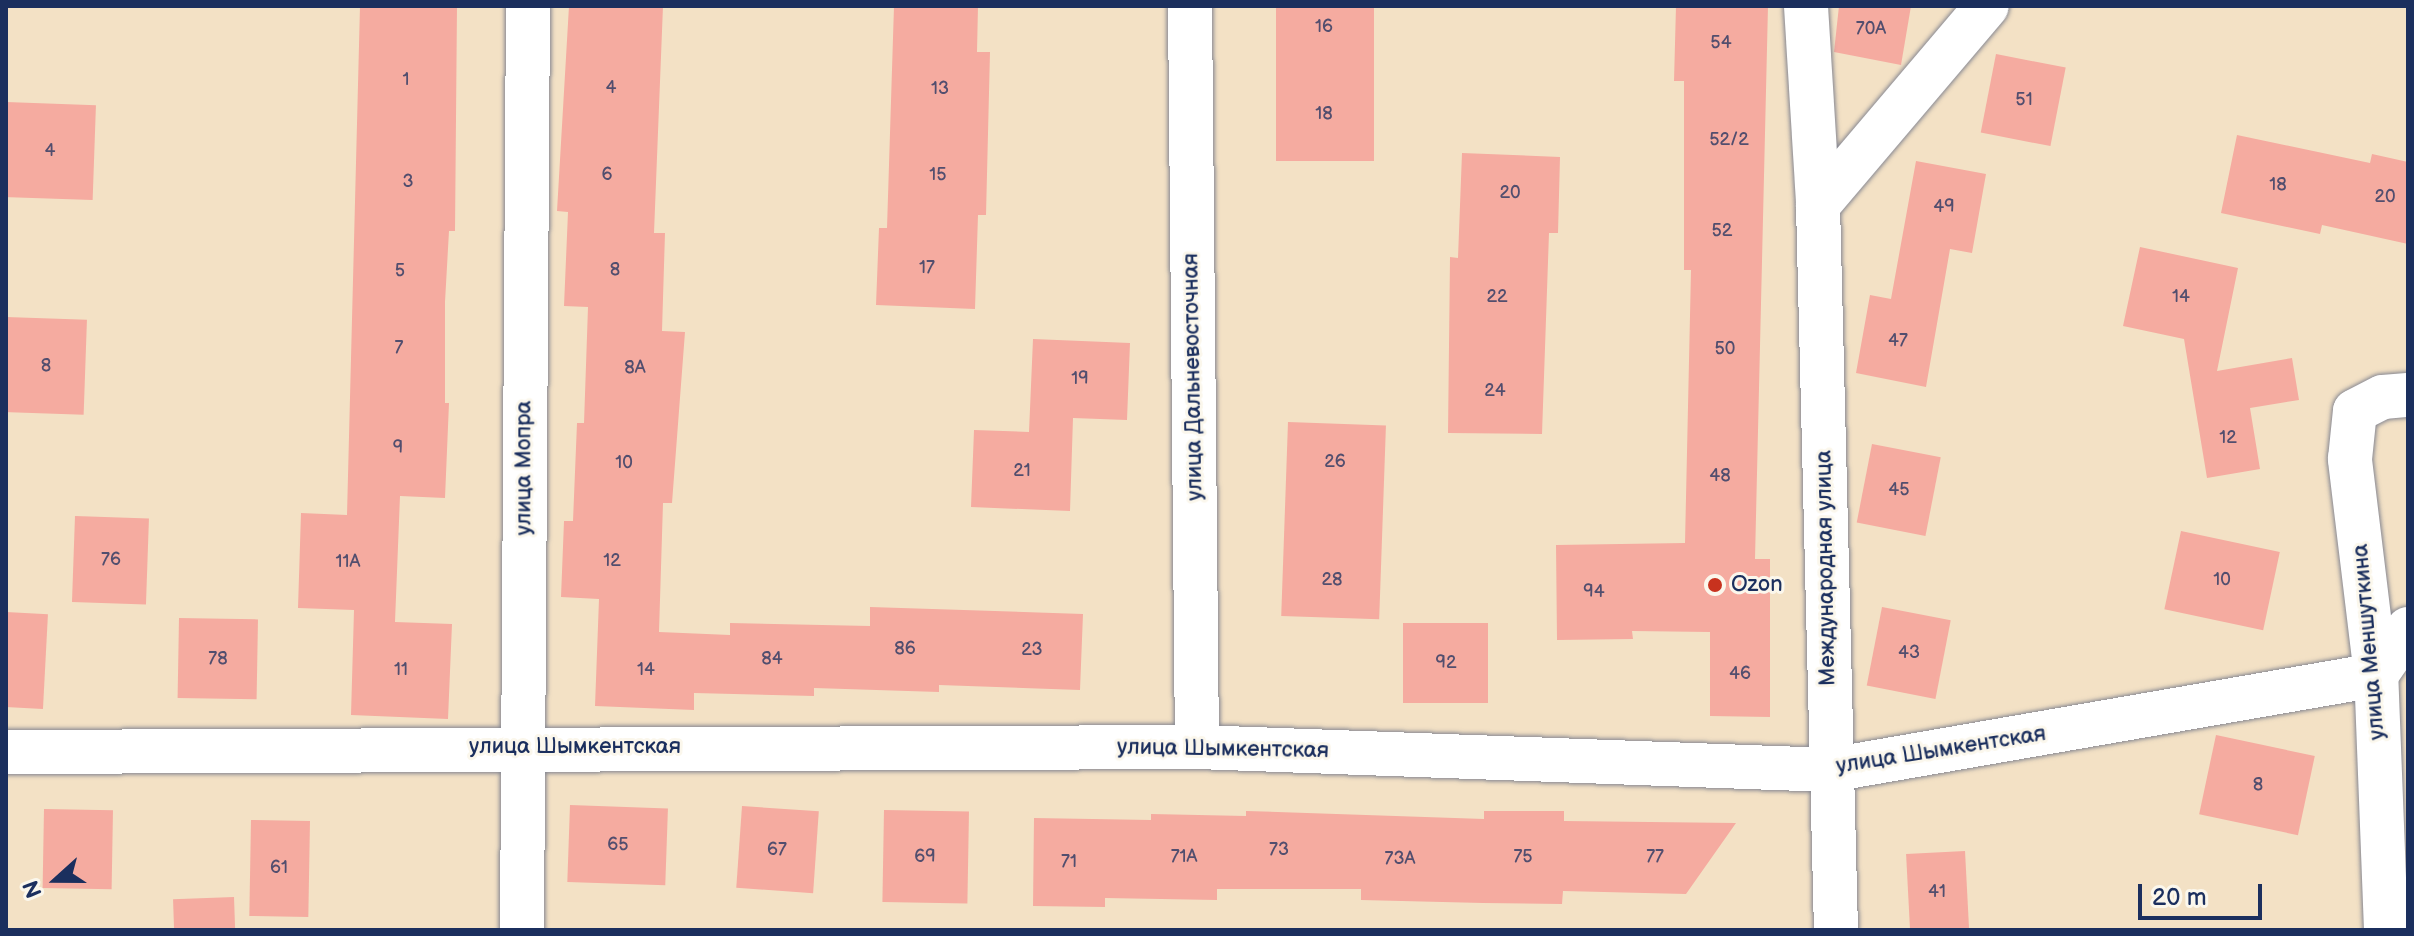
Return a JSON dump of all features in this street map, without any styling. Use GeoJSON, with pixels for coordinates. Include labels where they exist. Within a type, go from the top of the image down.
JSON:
{"type":"FeatureCollection","features":[{"type":"Feature","properties":{"kind":"street","name":"улица Мопра"},"geometry":{"type":"LineString","coordinates":[[522,930],[528,6]]}},
{"type":"Feature","properties":{"kind":"street","name":"улица Дальневосточная"},"geometry":{"type":"LineString","coordinates":[[1190,6],[1197,747]]}},
{"type":"Feature","properties":{"kind":"street","name":"Международная улица"},"geometry":{"type":"LineString","coordinates":[[1806,6],[1818,205],[1836,930]]}},
{"type":"Feature","properties":{"kind":"street"},"geometry":{"type":"LineString","coordinates":[[1818,205],[1987,6]]}},
{"type":"Feature","properties":{"kind":"street","name":"улица Меншуткина"},"geometry":{"type":"LineString","coordinates":[[2386,930],[2376,675],[2350,459],[2355,411],[2383,397],[2408,395]]}},
{"type":"Feature","properties":{"kind":"street"},"geometry":{"type":"LineString","coordinates":[[2376,675],[2408,629]]}},
{"type":"Feature","properties":{"kind":"street","name":"улица Шымкентская"},"geometry":{"type":"LineString","coordinates":[[6,752],[522,747],[1197,747],[1830,770],[2376,675]]}},
{"type":"Feature","properties":{"kind":"building"},"geometry":{"type":"Polygon","coordinates":[[[360,6],[457,6],[455,231],[449,231],[445,302],[445,403],[449,403],[445,498],[400,496],[395,622],[452,624],[448,719],[351,715],[354,610],[298,608],[301,513],[347,515],[360,6]]]}},
{"type":"Feature","properties":{"kind":"building"},"geometry":{"type":"Polygon","coordinates":[[[569,6],[663,6],[654,233],[665,233],[662,331],[685,332],[672,503],[663,503],[659,632],[730,635],[730,623],[870,626],[870,607],[1083,614],[1080,690],[939,685],[939,692],[814,688],[814,696],[694,693],[694,710],[595,706],[599,599],[561,597],[564,521],[573,521],[577,423],[584,423],[588,307],[564,306],[568,212],[557,211],[569,6]]]}},
{"type":"Feature","properties":{"kind":"building"},"geometry":{"type":"Polygon","coordinates":[[[894,6],[978,6],[977,52],[990,52],[986,215],[978,215],[975,309],[876,305],[879,228],[887,228],[894,6]]]}},
{"type":"Feature","properties":{"kind":"building"},"geometry":{"type":"Polygon","coordinates":[[[1276,6],[1374,6],[1374,161],[1276,161],[1276,6]]]}},
{"type":"Feature","properties":{"kind":"building"},"geometry":{"type":"Polygon","coordinates":[[[1676,6],[1768,6],[1755,559],[1770,559],[1770,717],[1710,716],[1710,632],[1632,631],[1633,639],[1557,640],[1556,545],[1685,543],[1691,270],[1684,270],[1684,81],[1674,81],[1676,6]]]}},
{"type":"Feature","properties":{"kind":"building"},"geometry":{"type":"Polygon","coordinates":[[[1839,6],[1911,6],[1901,65],[1834,52],[1839,6]]]}},
{"type":"Feature","properties":{"kind":"building"},"geometry":{"type":"Polygon","coordinates":[[[1996,54],[2066,68],[2050,146],[1981,133],[1996,54]]]}},
{"type":"Feature","properties":{"kind":"building"},"geometry":{"type":"Polygon","coordinates":[[[6,102],[96,105],[93,200],[6,197],[6,102]]]}},
{"type":"Feature","properties":{"kind":"building"},"geometry":{"type":"Polygon","coordinates":[[[2237,135],[2370,163],[2372,154],[2408,162],[2408,244],[2322,225],[2320,234],[2221,213],[2237,135]]]}},
{"type":"Feature","properties":{"kind":"building"},"geometry":{"type":"Polygon","coordinates":[[[1462,153],[1560,157],[1558,233],[1549,233],[1542,434],[1448,433],[1450,257],[1458,258],[1462,153]]]}},
{"type":"Feature","properties":{"kind":"building"},"geometry":{"type":"Polygon","coordinates":[[[1916,161],[1986,174],[1972,253],[1950,249],[1926,387],[1856,373],[1870,295],[1891,299],[1916,161]]]}},
{"type":"Feature","properties":{"kind":"building"},"geometry":{"type":"Polygon","coordinates":[[[2140,247],[2238,268],[2217,371],[2292,358],[2299,400],[2250,408],[2260,469],[2207,478],[2184,339],[2123,326],[2140,247]]]}},
{"type":"Feature","properties":{"kind":"building"},"geometry":{"type":"Polygon","coordinates":[[[6,317],[87,320],[84,415],[6,412],[6,317]]]}},
{"type":"Feature","properties":{"kind":"building"},"geometry":{"type":"Polygon","coordinates":[[[1033,339],[1130,343],[1127,420],[1073,418],[1070,511],[971,507],[974,430],[1029,432],[1033,339]]]}},
{"type":"Feature","properties":{"kind":"building"},"geometry":{"type":"Polygon","coordinates":[[[1288,422],[1386,425],[1379,619],[1281,616],[1288,422]]]}},
{"type":"Feature","properties":{"kind":"building"},"geometry":{"type":"Polygon","coordinates":[[[1872,444],[1941,457],[1925,536],[1857,523],[1872,444]]]}},
{"type":"Feature","properties":{"kind":"building"},"geometry":{"type":"Polygon","coordinates":[[[75,516],[149,519],[146,605],[72,602],[75,516]]]}},
{"type":"Feature","properties":{"kind":"building"},"geometry":{"type":"Polygon","coordinates":[[[2181,531],[2280,552],[2263,630],[2164,609],[2181,531]]]}},
{"type":"Feature","properties":{"kind":"building"},"geometry":{"type":"Polygon","coordinates":[[[1882,607],[1951,620],[1935,699],[1867,686],[1882,607]]]}},
{"type":"Feature","properties":{"kind":"building"},"geometry":{"type":"Polygon","coordinates":[[[6,612],[48,614],[43,709],[6,707],[6,612]]]}},
{"type":"Feature","properties":{"kind":"building"},"geometry":{"type":"Polygon","coordinates":[[[179,618],[258,619],[257,699],[178,698],[179,618]]]}},
{"type":"Feature","properties":{"kind":"building"},"geometry":{"type":"Polygon","coordinates":[[[1403,623],[1488,623],[1488,703],[1403,703],[1403,623]]]}},
{"type":"Feature","properties":{"kind":"building"},"geometry":{"type":"Polygon","coordinates":[[[2216,735],[2315,756],[2298,835],[2199,814],[2216,735]]]}},
{"type":"Feature","properties":{"kind":"building"},"geometry":{"type":"Polygon","coordinates":[[[570,805],[668,808],[665,885],[567,882],[570,805]]]}},
{"type":"Feature","properties":{"kind":"building"},"geometry":{"type":"Polygon","coordinates":[[[742,806],[819,811],[813,893],[736,888],[742,806]]]}},
{"type":"Feature","properties":{"kind":"building"},"geometry":{"type":"Polygon","coordinates":[[[44,809],[113,810],[112,889],[43,888],[44,809]]]}},
{"type":"Feature","properties":{"kind":"building"},"geometry":{"type":"Polygon","coordinates":[[[884,810],[969,811],[967,903],[882,902],[884,810]]]}},
{"type":"Feature","properties":{"kind":"building"},"geometry":{"type":"Polygon","coordinates":[[[1246,811],[1484,819],[1484,811],[1564,811],[1564,821],[1736,823],[1686,894],[1563,891],[1562,904],[1361,900],[1361,889],[1217,889],[1217,900],[1105,898],[1105,907],[1033,906],[1034,818],[1151,820],[1151,814],[1246,816],[1246,811]]]}},
{"type":"Feature","properties":{"kind":"building"},"geometry":{"type":"Polygon","coordinates":[[[251,820],[310,821],[308,917],[249,916],[251,820]]]}},
{"type":"Feature","properties":{"kind":"building"},"geometry":{"type":"Polygon","coordinates":[[[1965,851],[1969,930],[1910,930],[1906,854],[1965,851]]]}},
{"type":"Feature","properties":{"kind":"building"},"geometry":{"type":"Polygon","coordinates":[[[234,897],[235,930],[174,930],[173,899],[234,897]]]}},
{"type":"Feature","properties":{"kind":"place","name":"Ozon"},"geometry":{"type":"Point","coordinates":[1715,585]}}]}
